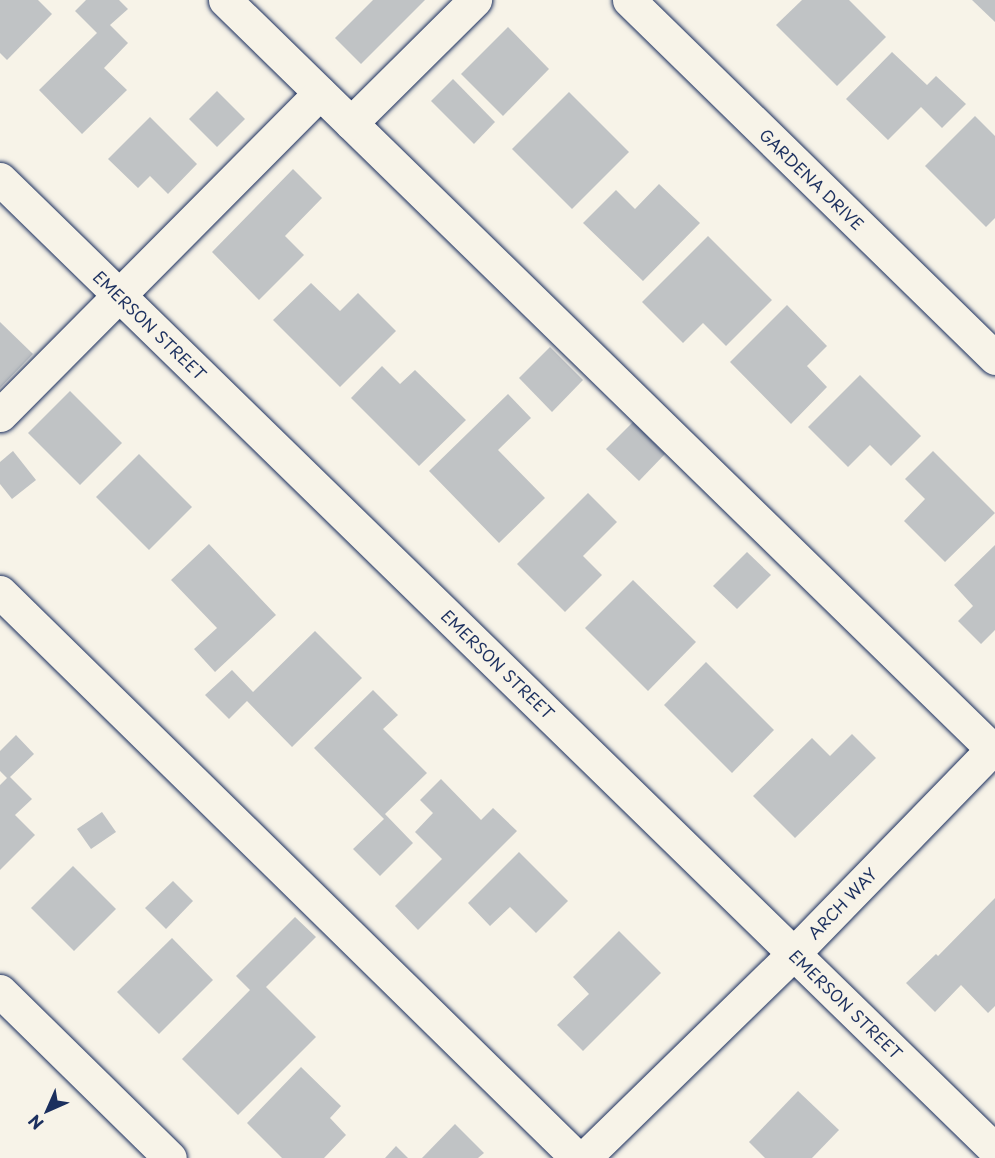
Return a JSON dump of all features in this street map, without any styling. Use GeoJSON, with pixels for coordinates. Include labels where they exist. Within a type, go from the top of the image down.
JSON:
{"type":"FeatureCollection","features":[{"type":"Feature","properties":{"kind":"street"},"geometry":{"type":"LineString","coordinates":[[225,0],[994,748]]}},
{"type":"Feature","properties":{"kind":"street"},"geometry":{"type":"LineString","coordinates":[[351,123],[475,0]]}},
{"type":"Feature","properties":{"kind":"street","name":"GARDENA DRIVE"},"geometry":{"type":"LineString","coordinates":[[629,0],[995,357]]}},
{"type":"Feature","properties":{"kind":"street"},"geometry":{"type":"LineString","coordinates":[[0,416],[118,294],[320,93]]}},
{"type":"Feature","properties":{"kind":"street","name":"EMERSON STREET"},"geometry":{"type":"LineString","coordinates":[[0,179],[995,1150]]}},
{"type":"Feature","properties":{"kind":"street"},"geometry":{"type":"LineString","coordinates":[[0,591],[577,1158]]}},
{"type":"Feature","properties":{"kind":"street","name":"ARCH WAY"},"geometry":{"type":"LineString","coordinates":[[584,1158],[794,952],[994,748]]}},
{"type":"Feature","properties":{"kind":"street"},"geometry":{"type":"LineString","coordinates":[[0,991],[170,1158]]}},
{"type":"Feature","properties":{"kind":"building"},"geometry":{"type":"Polygon","coordinates":[[[0,0],[38,0],[52,14],[7,60],[0,53],[0,0]]]}},
{"type":"Feature","properties":{"kind":"building"},"geometry":{"type":"Polygon","coordinates":[[[86,0],[119,0],[128,9],[110,25],[128,43],[104,68],[127,90],[82,134],[39,90],[97,33],[75,11],[86,0]]]}},
{"type":"Feature","properties":{"kind":"building"},"geometry":{"type":"Polygon","coordinates":[[[373,0],[425,0],[361,64],[335,38],[373,0]]]}},
{"type":"Feature","properties":{"kind":"building"},"geometry":{"type":"Polygon","coordinates":[[[802,0],[849,0],[886,37],[837,86],[776,25],[802,0]]]}},
{"type":"Feature","properties":{"kind":"building"},"geometry":{"type":"Polygon","coordinates":[[[972,0],[995,0],[995,22],[972,0]]]}},
{"type":"Feature","properties":{"kind":"building"},"geometry":{"type":"Polygon","coordinates":[[[508,27],[549,69],[503,116],[461,74],[508,27]]]}},
{"type":"Feature","properties":{"kind":"building"},"geometry":{"type":"Polygon","coordinates":[[[892,52],[927,85],[936,76],[966,104],[942,128],[921,107],[888,140],[846,99],[892,52]]]}},
{"type":"Feature","properties":{"kind":"building"},"geometry":{"type":"Polygon","coordinates":[[[453,79],[495,122],[474,144],[431,101],[453,79]]]}},
{"type":"Feature","properties":{"kind":"building"},"geometry":{"type":"Polygon","coordinates":[[[217,91],[245,119],[217,147],[189,119],[217,91]]]}},
{"type":"Feature","properties":{"kind":"building"},"geometry":{"type":"Polygon","coordinates":[[[569,92],[629,152],[572,209],[512,149],[569,92]]]}},
{"type":"Feature","properties":{"kind":"building"},"geometry":{"type":"Polygon","coordinates":[[[975,116],[995,136],[995,218],[986,227],[925,166],[975,116]]]}},
{"type":"Feature","properties":{"kind":"building"},"geometry":{"type":"Polygon","coordinates":[[[150,117],[197,164],[168,194],[150,176],[138,188],[108,159],[150,117]]]}},
{"type":"Feature","properties":{"kind":"building"},"geometry":{"type":"Polygon","coordinates":[[[293,169],[322,198],[285,236],[304,255],[259,300],[212,252],[293,169]]]}},
{"type":"Feature","properties":{"kind":"building"},"geometry":{"type":"Polygon","coordinates":[[[659,184],[700,223],[643,281],[583,223],[616,190],[635,209],[659,184]]]}},
{"type":"Feature","properties":{"kind":"building"},"geometry":{"type":"Polygon","coordinates":[[[708,236],[772,300],[726,346],[703,323],[683,343],[642,302],[708,236]]]}},
{"type":"Feature","properties":{"kind":"building"},"geometry":{"type":"Polygon","coordinates":[[[311,283],[340,311],[358,293],[396,331],[340,387],[273,320],[311,283]]]}},
{"type":"Feature","properties":{"kind":"building"},"geometry":{"type":"Polygon","coordinates":[[[787,305],[827,346],[807,366],[827,387],[791,424],[730,362],[787,305]]]}},
{"type":"Feature","properties":{"kind":"building"},"geometry":{"type":"Polygon","coordinates":[[[0,322],[33,354],[0,388],[0,322]]]}},
{"type":"Feature","properties":{"kind":"building"},"geometry":{"type":"Polygon","coordinates":[[[550,347],[583,380],[552,412],[519,378],[550,347]]]}},
{"type":"Feature","properties":{"kind":"building"},"geometry":{"type":"Polygon","coordinates":[[[382,366],[400,384],[415,370],[466,420],[419,466],[351,398],[382,366]]]}},
{"type":"Feature","properties":{"kind":"building"},"geometry":{"type":"Polygon","coordinates":[[[860,375],[921,436],[891,466],[870,445],[848,467],[808,427],[860,375]]]}},
{"type":"Feature","properties":{"kind":"building"},"geometry":{"type":"Polygon","coordinates":[[[70,391],[122,443],[80,485],[28,433],[70,391]]]}},
{"type":"Feature","properties":{"kind":"building"},"geometry":{"type":"Polygon","coordinates":[[[508,394],[531,418],[498,450],[545,498],[499,543],[429,471],[508,394]]]}},
{"type":"Feature","properties":{"kind":"building"},"geometry":{"type":"Polygon","coordinates":[[[633,422],[665,454],[639,481],[606,449],[633,422]]]}},
{"type":"Feature","properties":{"kind":"building"},"geometry":{"type":"Polygon","coordinates":[[[13,451],[36,480],[12,499],[0,484],[0,462],[13,451]]]}},
{"type":"Feature","properties":{"kind":"building"},"geometry":{"type":"Polygon","coordinates":[[[933,451],[995,513],[945,562],[904,521],[925,499],[905,479],[933,451]]]}},
{"type":"Feature","properties":{"kind":"building"},"geometry":{"type":"Polygon","coordinates":[[[139,454],[192,507],[149,550],[96,497],[139,454]]]}},
{"type":"Feature","properties":{"kind":"building"},"geometry":{"type":"Polygon","coordinates":[[[588,493],[617,522],[583,556],[602,575],[565,612],[517,564],[588,493]]]}},
{"type":"Feature","properties":{"kind":"building"},"geometry":{"type":"Polygon","coordinates":[[[209,544],[276,615],[215,672],[194,649],[217,628],[171,580],[209,544]]]}},
{"type":"Feature","properties":{"kind":"building"},"geometry":{"type":"Polygon","coordinates":[[[995,545],[995,630],[981,644],[958,621],[973,606],[954,585],[995,545]]]}},
{"type":"Feature","properties":{"kind":"building"},"geometry":{"type":"Polygon","coordinates":[[[747,552],[771,575],[737,609],[713,586],[747,552]]]}},
{"type":"Feature","properties":{"kind":"building"},"geometry":{"type":"Polygon","coordinates":[[[633,580],[696,642],[648,691],[585,628],[633,580]]]}},
{"type":"Feature","properties":{"kind":"building"},"geometry":{"type":"Polygon","coordinates":[[[315,631],[362,678],[292,747],[247,701],[229,719],[205,695],[232,670],[253,692],[315,631]]]}},
{"type":"Feature","properties":{"kind":"building"},"geometry":{"type":"Polygon","coordinates":[[[706,662],[774,730],[732,773],[664,705],[706,662]]]}},
{"type":"Feature","properties":{"kind":"building"},"geometry":{"type":"Polygon","coordinates":[[[373,690],[398,715],[383,729],[427,773],[385,814],[413,843],[380,876],[353,849],[384,819],[314,748],[373,690]]]}},
{"type":"Feature","properties":{"kind":"building"},"geometry":{"type":"Polygon","coordinates":[[[852,734],[876,758],[795,838],[753,796],[812,738],[830,756],[852,734]]]}},
{"type":"Feature","properties":{"kind":"building"},"geometry":{"type":"Polygon","coordinates":[[[16,735],[34,754],[10,777],[32,799],[15,815],[35,835],[0,870],[0,785],[7,778],[0,771],[0,751],[16,735]]]}},
{"type":"Feature","properties":{"kind":"building"},"geometry":{"type":"Polygon","coordinates":[[[441,779],[481,820],[493,808],[517,831],[418,930],[395,906],[442,859],[415,832],[433,813],[420,800],[441,779]]]}},
{"type":"Feature","properties":{"kind":"building"},"geometry":{"type":"Polygon","coordinates":[[[102,812],[116,832],[91,849],[77,829],[102,812]]]}},
{"type":"Feature","properties":{"kind":"building"},"geometry":{"type":"Polygon","coordinates":[[[519,852],[568,901],[536,933],[510,907],[490,926],[468,903],[519,852]]]}},
{"type":"Feature","properties":{"kind":"building"},"geometry":{"type":"Polygon","coordinates":[[[73,866],[116,909],[74,951],[31,908],[73,866]]]}},
{"type":"Feature","properties":{"kind":"building"},"geometry":{"type":"Polygon","coordinates":[[[173,881],[193,901],[166,929],[145,908],[173,881]]]}},
{"type":"Feature","properties":{"kind":"building"},"geometry":{"type":"Polygon","coordinates":[[[995,898],[995,1006],[988,1013],[961,985],[935,1012],[906,983],[936,954],[938,956],[995,898]]]}},
{"type":"Feature","properties":{"kind":"building"},"geometry":{"type":"Polygon","coordinates":[[[295,917],[316,937],[266,987],[316,1037],[238,1115],[182,1059],[250,990],[236,976],[295,917]]]}},
{"type":"Feature","properties":{"kind":"building"},"geometry":{"type":"Polygon","coordinates":[[[619,931],[661,973],[583,1051],[557,1025],[589,994],[573,977],[619,931]]]}},
{"type":"Feature","properties":{"kind":"building"},"geometry":{"type":"Polygon","coordinates":[[[172,938],[213,980],[159,1034],[117,992],[172,938]]]}},
{"type":"Feature","properties":{"kind":"building"},"geometry":{"type":"Polygon","coordinates":[[[301,1067],[341,1106],[330,1118],[346,1135],[324,1158],[282,1158],[247,1123],[301,1067]]]}},
{"type":"Feature","properties":{"kind":"building"},"geometry":{"type":"Polygon","coordinates":[[[798,1091],[839,1130],[812,1158],[765,1158],[749,1142],[798,1091]]]}},
{"type":"Feature","properties":{"kind":"building"},"geometry":{"type":"Polygon","coordinates":[[[455,1124],[484,1153],[478,1158],[422,1158],[455,1124]]]}},
{"type":"Feature","properties":{"kind":"building"},"geometry":{"type":"Polygon","coordinates":[[[396,1146],[408,1158],[385,1158],[396,1146]]]}}]}
